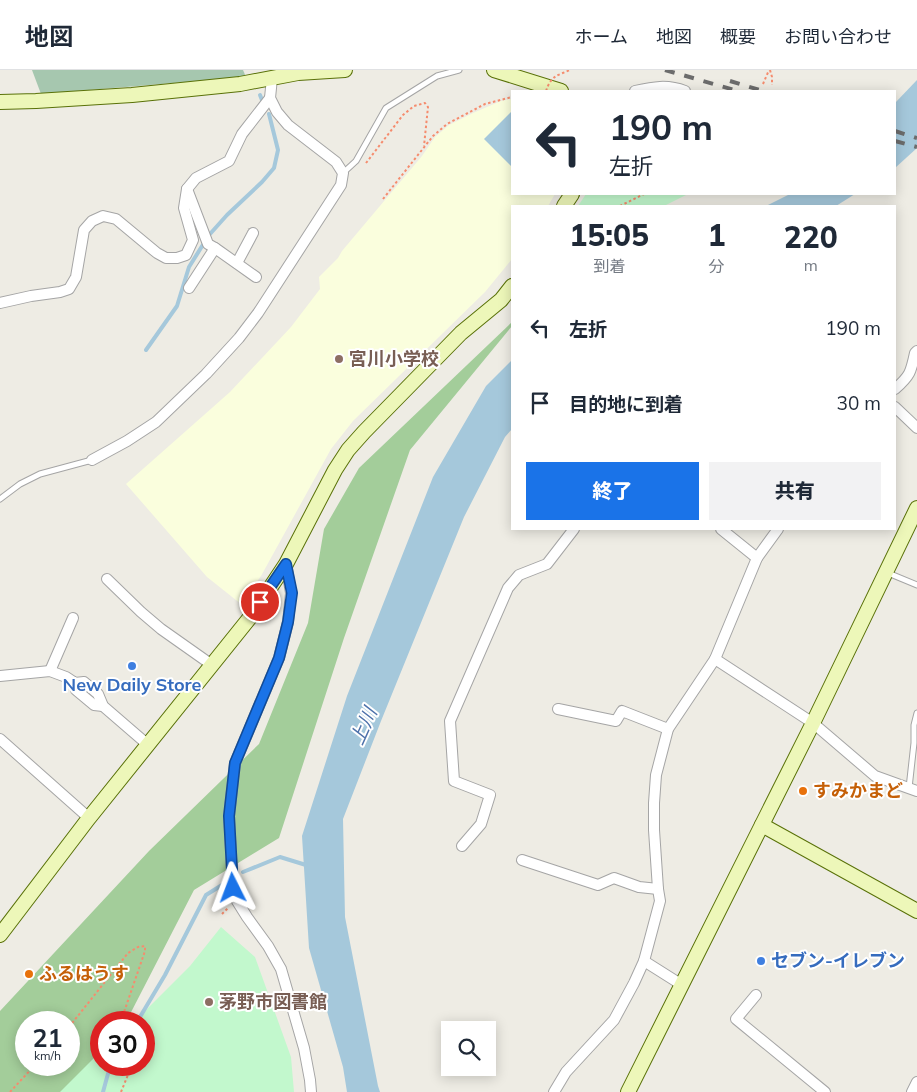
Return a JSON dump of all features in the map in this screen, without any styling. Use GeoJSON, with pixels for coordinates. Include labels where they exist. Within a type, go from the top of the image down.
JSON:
{"type":"FeatureCollection","features":[{"type":"Feature","properties":{"kind":"street"},"geometry":{"type":"LineString","coordinates":[[0,102],[36,102],[132,95],[240,84],[297,71],[345,70]]}},
{"type":"Feature","properties":{"kind":"street"},"geometry":{"type":"LineString","coordinates":[[494,70],[558,90]]}},
{"type":"Feature","properties":{"kind":"street"},"geometry":{"type":"LineString","coordinates":[[0,303],[69,289],[76,277],[84,230],[92,221],[103,216],[116,219],[157,253],[166,258],[177,258],[186,255],[193,240],[184,208],[187,188],[196,178],[229,162],[242,134],[270,98],[272,78]]}},
{"type":"Feature","properties":{"kind":"street"},"geometry":{"type":"LineString","coordinates":[[640,90],[655,87],[682,90]]}},
{"type":"Feature","properties":{"kind":"street"},"geometry":{"type":"LineString","coordinates":[[92,460],[127,441],[156,422],[206,374],[239,338],[258,313],[341,185],[343,173],[336,162],[288,126],[277,112],[270,98]]}},
{"type":"Feature","properties":{"kind":"street"},"geometry":{"type":"LineString","coordinates":[[187,188],[208,244],[256,277]]}},
{"type":"Feature","properties":{"kind":"street"},"geometry":{"type":"LineString","coordinates":[[237,263],[253,233]]}},
{"type":"Feature","properties":{"kind":"street"},"geometry":{"type":"LineString","coordinates":[[190,288],[215,248]]}},
{"type":"Feature","properties":{"kind":"street"},"geometry":{"type":"LineString","coordinates":[[0,935],[147,744],[252,615],[286,564],[335,470],[348,450],[461,333],[501,300],[511,287]]}},
{"type":"Feature","properties":{"kind":"street"},"geometry":{"type":"LineString","coordinates":[[896,388],[912,369],[917,351]]}},
{"type":"Feature","properties":{"kind":"street"},"geometry":{"type":"LineString","coordinates":[[896,408],[917,428]]}},
{"type":"Feature","properties":{"kind":"street"},"geometry":{"type":"LineString","coordinates":[[628,1092],[813,723],[916,511]]}},
{"type":"Feature","properties":{"kind":"street"},"geometry":{"type":"LineString","coordinates":[[462,846],[481,824],[490,795],[454,781],[450,720],[508,588],[519,575],[547,564],[573,530]]}},
{"type":"Feature","properties":{"kind":"street"},"geometry":{"type":"LineString","coordinates":[[722,530],[756,558]]}},
{"type":"Feature","properties":{"kind":"street"},"geometry":{"type":"LineString","coordinates":[[554,1092],[566,1072],[614,1020],[644,960],[660,900],[654,830],[654,803],[656,775],[668,729],[715,659],[756,558],[777,530]]}},
{"type":"Feature","properties":{"kind":"street"},"geometry":{"type":"LineString","coordinates":[[286,564],[292,593],[288,622],[279,658],[235,763],[229,816],[233,888],[237,901],[268,946],[281,969],[304,1048],[311,1092]]}},
{"type":"Feature","properties":{"kind":"street"},"geometry":{"type":"LineString","coordinates":[[108,579],[161,629],[212,665]]}},
{"type":"Feature","properties":{"kind":"street"},"geometry":{"type":"LineString","coordinates":[[50,671],[73,618]]}},
{"type":"Feature","properties":{"kind":"street"},"geometry":{"type":"LineString","coordinates":[[715,659],[813,723],[875,776],[913,789]]}},
{"type":"Feature","properties":{"kind":"street"},"geometry":{"type":"LineString","coordinates":[[0,676],[50,671],[66,677],[75,683],[84,682],[98,694],[103,706],[147,744]]}},
{"type":"Feature","properties":{"kind":"street"},"geometry":{"type":"LineString","coordinates":[[558,708],[616,721],[622,711],[668,729]]}},
{"type":"Feature","properties":{"kind":"street"},"geometry":{"type":"LineString","coordinates":[[0,739],[89,818]]}},
{"type":"Feature","properties":{"kind":"street"},"geometry":{"type":"LineString","coordinates":[[762,825],[917,911]]}},
{"type":"Feature","properties":{"kind":"street"},"geometry":{"type":"LineString","coordinates":[[522,860],[598,885],[614,878],[639,887],[658,889]]}},
{"type":"Feature","properties":{"kind":"street"},"geometry":{"type":"LineString","coordinates":[[644,960],[682,985]]}},
{"type":"Feature","properties":{"kind":"street"},"geometry":{"type":"LineString","coordinates":[[756,995],[736,1019],[825,1092]]}},
{"type":"Feature","properties":{"kind":"street"},"geometry":{"type":"LineString","coordinates":[[912,1092],[917,1082]]}},
{"type":"Feature","properties":{"kind":"lane"},"geometry":{"type":"LineString","coordinates":[[343,173],[356,161],[386,108],[437,76],[459,70]]}},
{"type":"Feature","properties":{"kind":"lane"},"geometry":{"type":"LineString","coordinates":[[0,499],[20,484],[40,474],[92,460]]}},
{"type":"Feature","properties":{"kind":"lane"},"geometry":{"type":"LineString","coordinates":[[886,572],[917,585]]}},
{"type":"Feature","properties":{"kind":"lane"},"geometry":{"type":"LineString","coordinates":[[913,789],[914,724],[917,713]]}},
{"type":"Feature","properties":{"kind":"path"},"geometry":{"type":"LineString","coordinates":[[546,90],[549,82],[553,78],[570,70]]}},
{"type":"Feature","properties":{"kind":"path"},"geometry":{"type":"LineString","coordinates":[[763,84],[769,70]]}},
{"type":"Feature","properties":{"kind":"path"},"geometry":{"type":"LineString","coordinates":[[769,70],[772,77],[772,85]]}},
{"type":"Feature","properties":{"kind":"path"},"geometry":{"type":"LineString","coordinates":[[384,199],[433,136],[447,124],[485,104],[511,97]]}},
{"type":"Feature","properties":{"kind":"path"},"geometry":{"type":"LineString","coordinates":[[361,169],[403,115],[414,106],[424,103],[428,107],[424,148]]}},
{"type":"Feature","properties":{"kind":"path"},"geometry":{"type":"LineString","coordinates":[[622,205],[642,195]]}},
{"type":"Feature","properties":{"kind":"path"},"geometry":{"type":"LineString","coordinates":[[80,1013],[128,953],[144,946],[145,951],[124,1011]]}},
{"type":"Feature","properties":{"kind":"path"},"geometry":{"type":"LineString","coordinates":[[10,1092],[25,1076]]}},
{"type":"Feature","properties":{"kind":"path"},"geometry":{"type":"LineString","coordinates":[[121,1092],[128,1076]]}},
{"type":"Feature","properties":{"kind":"shaded area"},"geometry":{"type":"Polygon","coordinates":[[[32,70],[243,70],[246,77],[41,94],[32,70]]]}},
{"type":"Feature","properties":{"kind":"shaded area","name":"宮川小学校"},"geometry":{"type":"Polygon","coordinates":[[[511,99],[511,195],[554,195],[549,205],[511,205],[511,260],[485,292],[353,421],[331,449],[261,576],[241,604],[207,577],[126,484],[230,392],[291,327],[320,289],[319,277],[338,258],[422,156],[435,137],[449,125],[501,101],[511,99]]]}},
{"type":"Feature","properties":{"kind":"green space"},"geometry":{"type":"Polygon","coordinates":[[[585,195],[686,195],[666,205],[579,205],[585,195]]]}},
{"type":"Feature","properties":{"kind":"green space"},"geometry":{"type":"Polygon","coordinates":[[[511,323],[511,327],[410,450],[344,638],[279,838],[194,890],[132,1011],[90,1011],[90,1076],[97,1076],[92,1092],[0,1092],[0,1011],[149,851],[259,744],[308,623],[324,529],[359,468],[511,323]]]}},
{"type":"Feature","properties":{"kind":"green space"},"geometry":{"type":"Polygon","coordinates":[[[221,927],[255,957],[291,1057],[294,1092],[60,1092],[76,1076],[80,1076],[80,1072],[90,1062],[90,1076],[155,1076],[155,1011],[145,1011],[190,966],[221,927]]]}},
{"type":"Feature","properties":{"kind":"water"},"geometry":{"type":"Polygon","coordinates":[[[917,80],[917,148],[896,167],[896,102],[917,80]]]}},
{"type":"Feature","properties":{"kind":"water"},"geometry":{"type":"Polygon","coordinates":[[[511,112],[511,166],[484,139],[511,112]]]}},
{"type":"Feature","properties":{"kind":"water"},"geometry":{"type":"Polygon","coordinates":[[[788,195],[853,195],[838,205],[768,205],[788,195]]]}},
{"type":"Feature","properties":{"kind":"water","name":"上川"},"geometry":{"type":"Polygon","coordinates":[[[511,361],[511,430],[505,437],[464,517],[343,819],[345,917],[380,1092],[347,1092],[343,1067],[309,948],[302,836],[347,696],[433,477],[486,386],[511,361]]]}},
{"type":"Feature","properties":{"kind":"waterway"},"geometry":{"type":"LineString","coordinates":[[260,95],[262,100]]}},
{"type":"Feature","properties":{"kind":"waterway"},"geometry":{"type":"LineString","coordinates":[[210,234],[274,168],[278,150],[269,114]]}},
{"type":"Feature","properties":{"kind":"waterway"},"geometry":{"type":"LineString","coordinates":[[146,350],[177,306],[189,267],[204,243]]}},
{"type":"Feature","properties":{"kind":"waterway"},"geometry":{"type":"LineString","coordinates":[[243,872],[280,857],[306,865]]}},
{"type":"Feature","properties":{"kind":"waterway"},"geometry":{"type":"LineString","coordinates":[[144,1011],[165,975],[206,895],[222,885]]}},
{"type":"Feature","properties":{"kind":"waterway"},"geometry":{"type":"LineString","coordinates":[[103,1092],[107,1076]]}},
{"type":"Feature","properties":{"kind":"railway"},"geometry":{"type":"LineString","coordinates":[[665,70],[735,90]]}},
{"type":"Feature","properties":{"kind":"railway"},"geometry":{"type":"LineString","coordinates":[[730,81],[760,90]]}},
{"type":"Feature","properties":{"kind":"railway"},"geometry":{"type":"LineString","coordinates":[[896,131],[917,138]]}},
{"type":"Feature","properties":{"kind":"railway"},"geometry":{"type":"LineString","coordinates":[[896,141],[917,147]]}},
{"type":"Feature","properties":{"kind":"place","name":"宮川小学校"},"geometry":{"type":"Point","coordinates":[339,359]}},
{"type":"Feature","properties":{"kind":"place","name":"New Daily Store"},"geometry":{"type":"Point","coordinates":[132,666]}},
{"type":"Feature","properties":{"kind":"place","name":"すみかまど"},"geometry":{"type":"Point","coordinates":[803,791]}},
{"type":"Feature","properties":{"kind":"place","name":"セブン-イレブン"},"geometry":{"type":"Point","coordinates":[761,961]}},
{"type":"Feature","properties":{"kind":"place","name":"ふるはうす"},"geometry":{"type":"Point","coordinates":[29,974]}},
{"type":"Feature","properties":{"kind":"place","name":"茅野市図書館"},"geometry":{"type":"Point","coordinates":[209,1002]}},
{"type":"Feature","properties":{"kind":"route"},"geometry":{"type":"LineString","coordinates":[[233,888],[229,816],[235,763],[279,658],[288,622],[292,593],[286,564],[260,602]]}}]}
